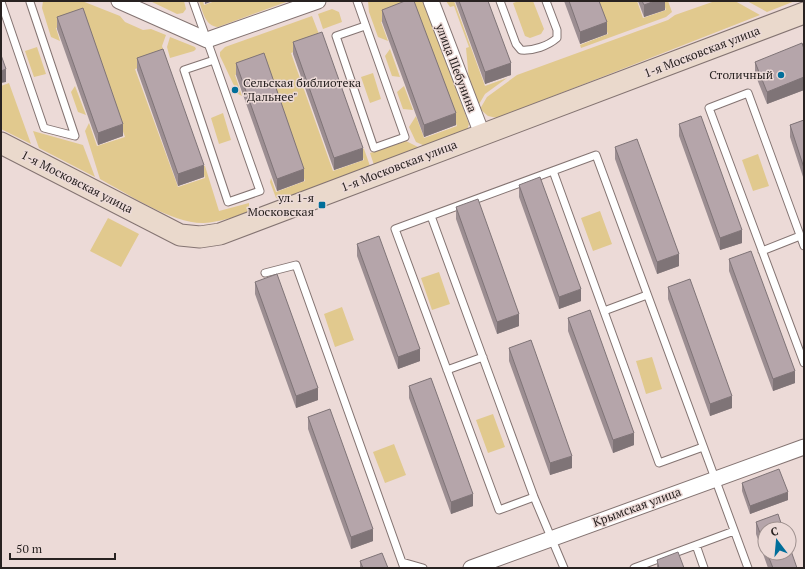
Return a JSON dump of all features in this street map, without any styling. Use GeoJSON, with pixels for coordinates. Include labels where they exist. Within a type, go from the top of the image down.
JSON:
{"type":"FeatureCollection","features":[{"type":"Feature","properties":{"kind":"street"},"geometry":{"type":"LineString","coordinates":[[119,1],[207,40],[318,1]]}},
{"type":"Feature","properties":{"kind":"street","name":"улица Шебунина"},"geometry":{"type":"LineString","coordinates":[[431,1],[482,134]]}},
{"type":"Feature","properties":{"kind":"street","name":"1-я Московская улица"},"geometry":{"type":"LineString","coordinates":[[1,143],[180,235],[200,237],[220,234],[804,13]]}},
{"type":"Feature","properties":{"kind":"street","name":"Крымская улица"},"geometry":{"type":"LineString","coordinates":[[471,568],[715,478],[804,447]]}},
{"type":"Feature","properties":{"kind":"lane"},"geometry":{"type":"LineString","coordinates":[[1,2],[44,128],[75,136],[29,1]]}},
{"type":"Feature","properties":{"kind":"lane"},"geometry":{"type":"LineString","coordinates":[[193,1],[207,40],[260,191],[228,202],[184,70],[214,60]]}},
{"type":"Feature","properties":{"kind":"lane"},"geometry":{"type":"LineString","coordinates":[[357,1],[405,137],[374,148],[336,36],[364,26]]}},
{"type":"Feature","properties":{"kind":"lane"},"geometry":{"type":"LineString","coordinates":[[500,1],[516,44],[521,50],[529,51],[552,43],[557,38],[557,30],[546,1]]}},
{"type":"Feature","properties":{"kind":"lane"},"geometry":{"type":"LineString","coordinates":[[804,246],[748,93],[709,108],[804,363]]}},
{"type":"Feature","properties":{"kind":"lane"},"geometry":{"type":"LineString","coordinates":[[534,497],[499,510],[395,229],[596,155],[748,568]]}},
{"type":"Feature","properties":{"kind":"lane"},"geometry":{"type":"LineString","coordinates":[[552,171],[659,463],[703,447]]}},
{"type":"Feature","properties":{"kind":"lane"},"geometry":{"type":"LineString","coordinates":[[431,216],[534,497],[564,568]]}},
{"type":"Feature","properties":{"kind":"lane"},"geometry":{"type":"LineString","coordinates":[[762,250],[800,236]]}},
{"type":"Feature","properties":{"kind":"lane"},"geometry":{"type":"LineString","coordinates":[[265,273],[296,265],[403,565],[423,568]]}},
{"type":"Feature","properties":{"kind":"lane"},"geometry":{"type":"LineString","coordinates":[[604,311],[647,295]]}},
{"type":"Feature","properties":{"kind":"lane"},"geometry":{"type":"LineString","coordinates":[[447,370],[483,357]]}},
{"type":"Feature","properties":{"kind":"lane"},"geometry":{"type":"LineString","coordinates":[[634,568],[734,531]]}},
{"type":"Feature","properties":{"kind":"lane"},"geometry":{"type":"LineString","coordinates":[[696,545],[704,568]]}},
{"type":"Feature","properties":{"kind":"shaded area"},"geometry":{"type":"Polygon","coordinates":[[[43,1],[82,1],[120,16],[125,22],[143,30],[151,29],[166,35],[162,46],[170,69],[163,60],[135,69],[178,187],[205,178],[201,165],[205,166],[219,211],[249,203],[249,212],[215,222],[192,222],[179,219],[151,207],[100,179],[85,131],[89,123],[97,146],[125,137],[83,19],[56,28],[60,41],[51,37],[42,8],[43,1]]]}},
{"type":"Feature","properties":{"kind":"shaded area"},"geometry":{"type":"Polygon","coordinates":[[[150,1],[184,1],[186,9],[183,13],[177,14],[150,1]]]}},
{"type":"Feature","properties":{"kind":"shaded area"},"geometry":{"type":"Polygon","coordinates":[[[199,1],[203,1],[204,5],[215,1],[289,1],[218,27],[207,21],[199,1]]]}},
{"type":"Feature","properties":{"kind":"shaded area"},"geometry":{"type":"Polygon","coordinates":[[[368,1],[423,1],[469,124],[467,130],[425,146],[416,142],[409,127],[416,116],[424,138],[457,126],[414,9],[381,22],[388,41],[378,37],[369,12],[368,1]]]}},
{"type":"Feature","properties":{"kind":"shaded area"},"geometry":{"type":"Polygon","coordinates":[[[446,1],[454,1],[485,86],[507,78],[485,94],[478,106],[469,80],[466,48],[469,47],[454,6],[450,7],[446,1]]]}},
{"type":"Feature","properties":{"kind":"shaded area"},"geometry":{"type":"Polygon","coordinates":[[[519,1],[533,1],[544,29],[541,34],[530,38],[525,36],[513,3],[519,1]]]}},
{"type":"Feature","properties":{"kind":"shaded area"},"geometry":{"type":"Polygon","coordinates":[[[595,1],[637,1],[643,18],[666,10],[663,1],[668,1],[672,12],[666,17],[581,48],[580,45],[608,34],[595,1]]]}},
{"type":"Feature","properties":{"kind":"shaded area"},"geometry":{"type":"Polygon","coordinates":[[[715,1],[735,1],[760,15],[497,118],[488,116],[480,109],[487,97],[517,75],[668,20],[675,15],[715,1]]]}},
{"type":"Feature","properties":{"kind":"shaded area"},"geometry":{"type":"Polygon","coordinates":[[[747,1],[795,1],[767,12],[747,1]]]}},
{"type":"Feature","properties":{"kind":"shaded area"},"geometry":{"type":"Polygon","coordinates":[[[332,9],[339,12],[342,22],[323,29],[318,14],[332,9]]]}},
{"type":"Feature","properties":{"kind":"shaded area"},"geometry":{"type":"Polygon","coordinates":[[[312,16],[322,42],[291,53],[333,171],[364,160],[359,146],[364,149],[370,166],[282,200],[276,198],[270,182],[271,178],[276,192],[305,181],[264,65],[235,75],[242,96],[238,94],[220,56],[220,52],[225,47],[312,16]]]}},
{"type":"Feature","properties":{"kind":"shaded area"},"geometry":{"type":"Polygon","coordinates":[[[170,37],[195,47],[196,49],[194,51],[170,58],[167,47],[170,37]]]}},
{"type":"Feature","properties":{"kind":"shaded area"},"geometry":{"type":"Polygon","coordinates":[[[37,47],[46,74],[34,77],[25,51],[37,47]]]}},
{"type":"Feature","properties":{"kind":"shaded area"},"geometry":{"type":"Polygon","coordinates":[[[390,49],[400,77],[392,76],[385,56],[390,49]]]}},
{"type":"Feature","properties":{"kind":"shaded area"},"geometry":{"type":"Polygon","coordinates":[[[373,73],[381,99],[370,103],[361,77],[373,73]]]}},
{"type":"Feature","properties":{"kind":"shaded area"},"geometry":{"type":"Polygon","coordinates":[[[9,83],[31,144],[1,129],[1,86],[9,83]]]}},
{"type":"Feature","properties":{"kind":"shaded area"},"geometry":{"type":"Polygon","coordinates":[[[75,86],[86,115],[78,112],[71,92],[75,86]]]}},
{"type":"Feature","properties":{"kind":"shaded area"},"geometry":{"type":"Polygon","coordinates":[[[404,86],[413,110],[403,109],[397,92],[404,86]]]}},
{"type":"Feature","properties":{"kind":"shaded area"},"geometry":{"type":"Polygon","coordinates":[[[223,113],[231,140],[219,144],[211,118],[223,113]]]}},
{"type":"Feature","properties":{"kind":"shaded area"},"geometry":{"type":"Polygon","coordinates":[[[33,131],[83,145],[95,177],[39,148],[33,131]]]}},
{"type":"Feature","properties":{"kind":"shaded area"},"geometry":{"type":"Polygon","coordinates":[[[406,141],[420,148],[374,165],[370,153],[406,141]]]}},
{"type":"Feature","properties":{"kind":"shaded area"},"geometry":{"type":"Polygon","coordinates":[[[758,154],[769,186],[753,191],[742,160],[758,154]]]}},
{"type":"Feature","properties":{"kind":"shaded area"},"geometry":{"type":"Polygon","coordinates":[[[600,211],[612,244],[593,251],[581,218],[600,211]]]}},
{"type":"Feature","properties":{"kind":"shaded area"},"geometry":{"type":"Polygon","coordinates":[[[108,218],[139,234],[121,267],[90,251],[108,218]]]}},
{"type":"Feature","properties":{"kind":"shaded area"},"geometry":{"type":"Polygon","coordinates":[[[439,272],[450,304],[432,310],[421,278],[439,272]]]}},
{"type":"Feature","properties":{"kind":"shaded area"},"geometry":{"type":"Polygon","coordinates":[[[342,307],[354,340],[335,347],[324,314],[342,307]]]}},
{"type":"Feature","properties":{"kind":"shaded area"},"geometry":{"type":"Polygon","coordinates":[[[652,357],[662,389],[646,394],[636,361],[652,357]]]}},
{"type":"Feature","properties":{"kind":"shaded area"},"geometry":{"type":"Polygon","coordinates":[[[493,414],[505,447],[488,453],[476,420],[493,414]]]}},
{"type":"Feature","properties":{"kind":"shaded area"},"geometry":{"type":"Polygon","coordinates":[[[394,444],[406,475],[385,483],[373,452],[394,444]]]}},
{"type":"Feature","properties":{"kind":"building"},"geometry":{"type":"Polygon","coordinates":[[[405,1],[414,1],[456,113],[424,125],[382,10],[405,1]]]}},
{"type":"Feature","properties":{"kind":"building"},"geometry":{"type":"Polygon","coordinates":[[[459,1],[488,1],[511,63],[485,72],[459,1]]]}},
{"type":"Feature","properties":{"kind":"building"},"geometry":{"type":"Polygon","coordinates":[[[569,1],[599,1],[607,22],[580,32],[569,1]]]}},
{"type":"Feature","properties":{"kind":"building"},"geometry":{"type":"Polygon","coordinates":[[[642,1],[655,1],[644,5],[642,1]]]}},
{"type":"Feature","properties":{"kind":"building"},"geometry":{"type":"Polygon","coordinates":[[[83,8],[123,124],[98,133],[57,17],[83,8]]]}},
{"type":"Feature","properties":{"kind":"building"},"geometry":{"type":"Polygon","coordinates":[[[322,32],[363,148],[334,158],[293,42],[322,32]]]}},
{"type":"Feature","properties":{"kind":"building"},"geometry":{"type":"Polygon","coordinates":[[[802,43],[804,49],[804,77],[767,92],[755,62],[802,43]]]}},
{"type":"Feature","properties":{"kind":"building"},"geometry":{"type":"Polygon","coordinates":[[[163,49],[204,165],[178,174],[137,58],[163,49]]]}},
{"type":"Feature","properties":{"kind":"building"},"geometry":{"type":"Polygon","coordinates":[[[264,53],[304,169],[277,179],[236,63],[264,53]]]}},
{"type":"Feature","properties":{"kind":"building"},"geometry":{"type":"Polygon","coordinates":[[[1,55],[6,69],[1,71],[1,55]]]}},
{"type":"Feature","properties":{"kind":"building"},"geometry":{"type":"Polygon","coordinates":[[[701,116],[742,230],[720,238],[679,124],[701,116]]]}},
{"type":"Feature","properties":{"kind":"building"},"geometry":{"type":"Polygon","coordinates":[[[804,120],[804,168],[790,125],[804,120]]]}},
{"type":"Feature","properties":{"kind":"building"},"geometry":{"type":"Polygon","coordinates":[[[637,139],[679,254],[657,262],[615,147],[637,139]]]}},
{"type":"Feature","properties":{"kind":"building"},"geometry":{"type":"Polygon","coordinates":[[[540,177],[581,289],[559,297],[519,185],[540,177]]]}},
{"type":"Feature","properties":{"kind":"building"},"geometry":{"type":"Polygon","coordinates":[[[478,199],[519,314],[497,322],[456,207],[478,199]]]}},
{"type":"Feature","properties":{"kind":"building"},"geometry":{"type":"Polygon","coordinates":[[[379,236],[420,349],[398,357],[357,244],[379,236]]]}},
{"type":"Feature","properties":{"kind":"building"},"geometry":{"type":"Polygon","coordinates":[[[751,251],[795,371],[773,379],[729,259],[751,251]]]}},
{"type":"Feature","properties":{"kind":"building"},"geometry":{"type":"Polygon","coordinates":[[[277,274],[318,388],[296,396],[255,282],[277,274]]]}},
{"type":"Feature","properties":{"kind":"building"},"geometry":{"type":"Polygon","coordinates":[[[690,279],[732,396],[710,404],[668,287],[690,279]]]}},
{"type":"Feature","properties":{"kind":"building"},"geometry":{"type":"Polygon","coordinates":[[[590,310],[634,433],[613,440],[568,318],[590,310]]]}},
{"type":"Feature","properties":{"kind":"building"},"geometry":{"type":"Polygon","coordinates":[[[531,340],[572,456],[550,463],[509,348],[531,340]]]}},
{"type":"Feature","properties":{"kind":"building"},"geometry":{"type":"Polygon","coordinates":[[[431,378],[473,494],[451,502],[409,386],[431,378]]]}},
{"type":"Feature","properties":{"kind":"building"},"geometry":{"type":"Polygon","coordinates":[[[330,409],[373,529],[351,537],[308,417],[330,409]]]}},
{"type":"Feature","properties":{"kind":"building"},"geometry":{"type":"Polygon","coordinates":[[[779,469],[788,492],[750,506],[742,483],[779,469]]]}},
{"type":"Feature","properties":{"kind":"building"},"geometry":{"type":"Polygon","coordinates":[[[778,514],[780,521],[759,521],[778,514]]]}},
{"type":"Feature","properties":{"kind":"building"},"geometry":{"type":"Polygon","coordinates":[[[678,552],[684,568],[659,568],[657,560],[678,552]]]}},
{"type":"Feature","properties":{"kind":"building"},"geometry":{"type":"Polygon","coordinates":[[[382,553],[388,568],[363,568],[360,561],[382,553]]]}},
{"type":"Feature","properties":{"kind":"building"},"geometry":{"type":"Polygon","coordinates":[[[770,561],[795,561],[797,568],[773,568],[770,561]]]}},
{"type":"Feature","properties":{"kind":"place","name":"Столичный"},"geometry":{"type":"Point","coordinates":[781,75]}},
{"type":"Feature","properties":{"kind":"place","name":"Сельская библиотека \"Дальнее\""},"geometry":{"type":"Point","coordinates":[235,90]}},
{"type":"Feature","properties":{"kind":"place","name":"ул. 1-я Московская"},"geometry":{"type":"Point","coordinates":[322,205]}}]}
